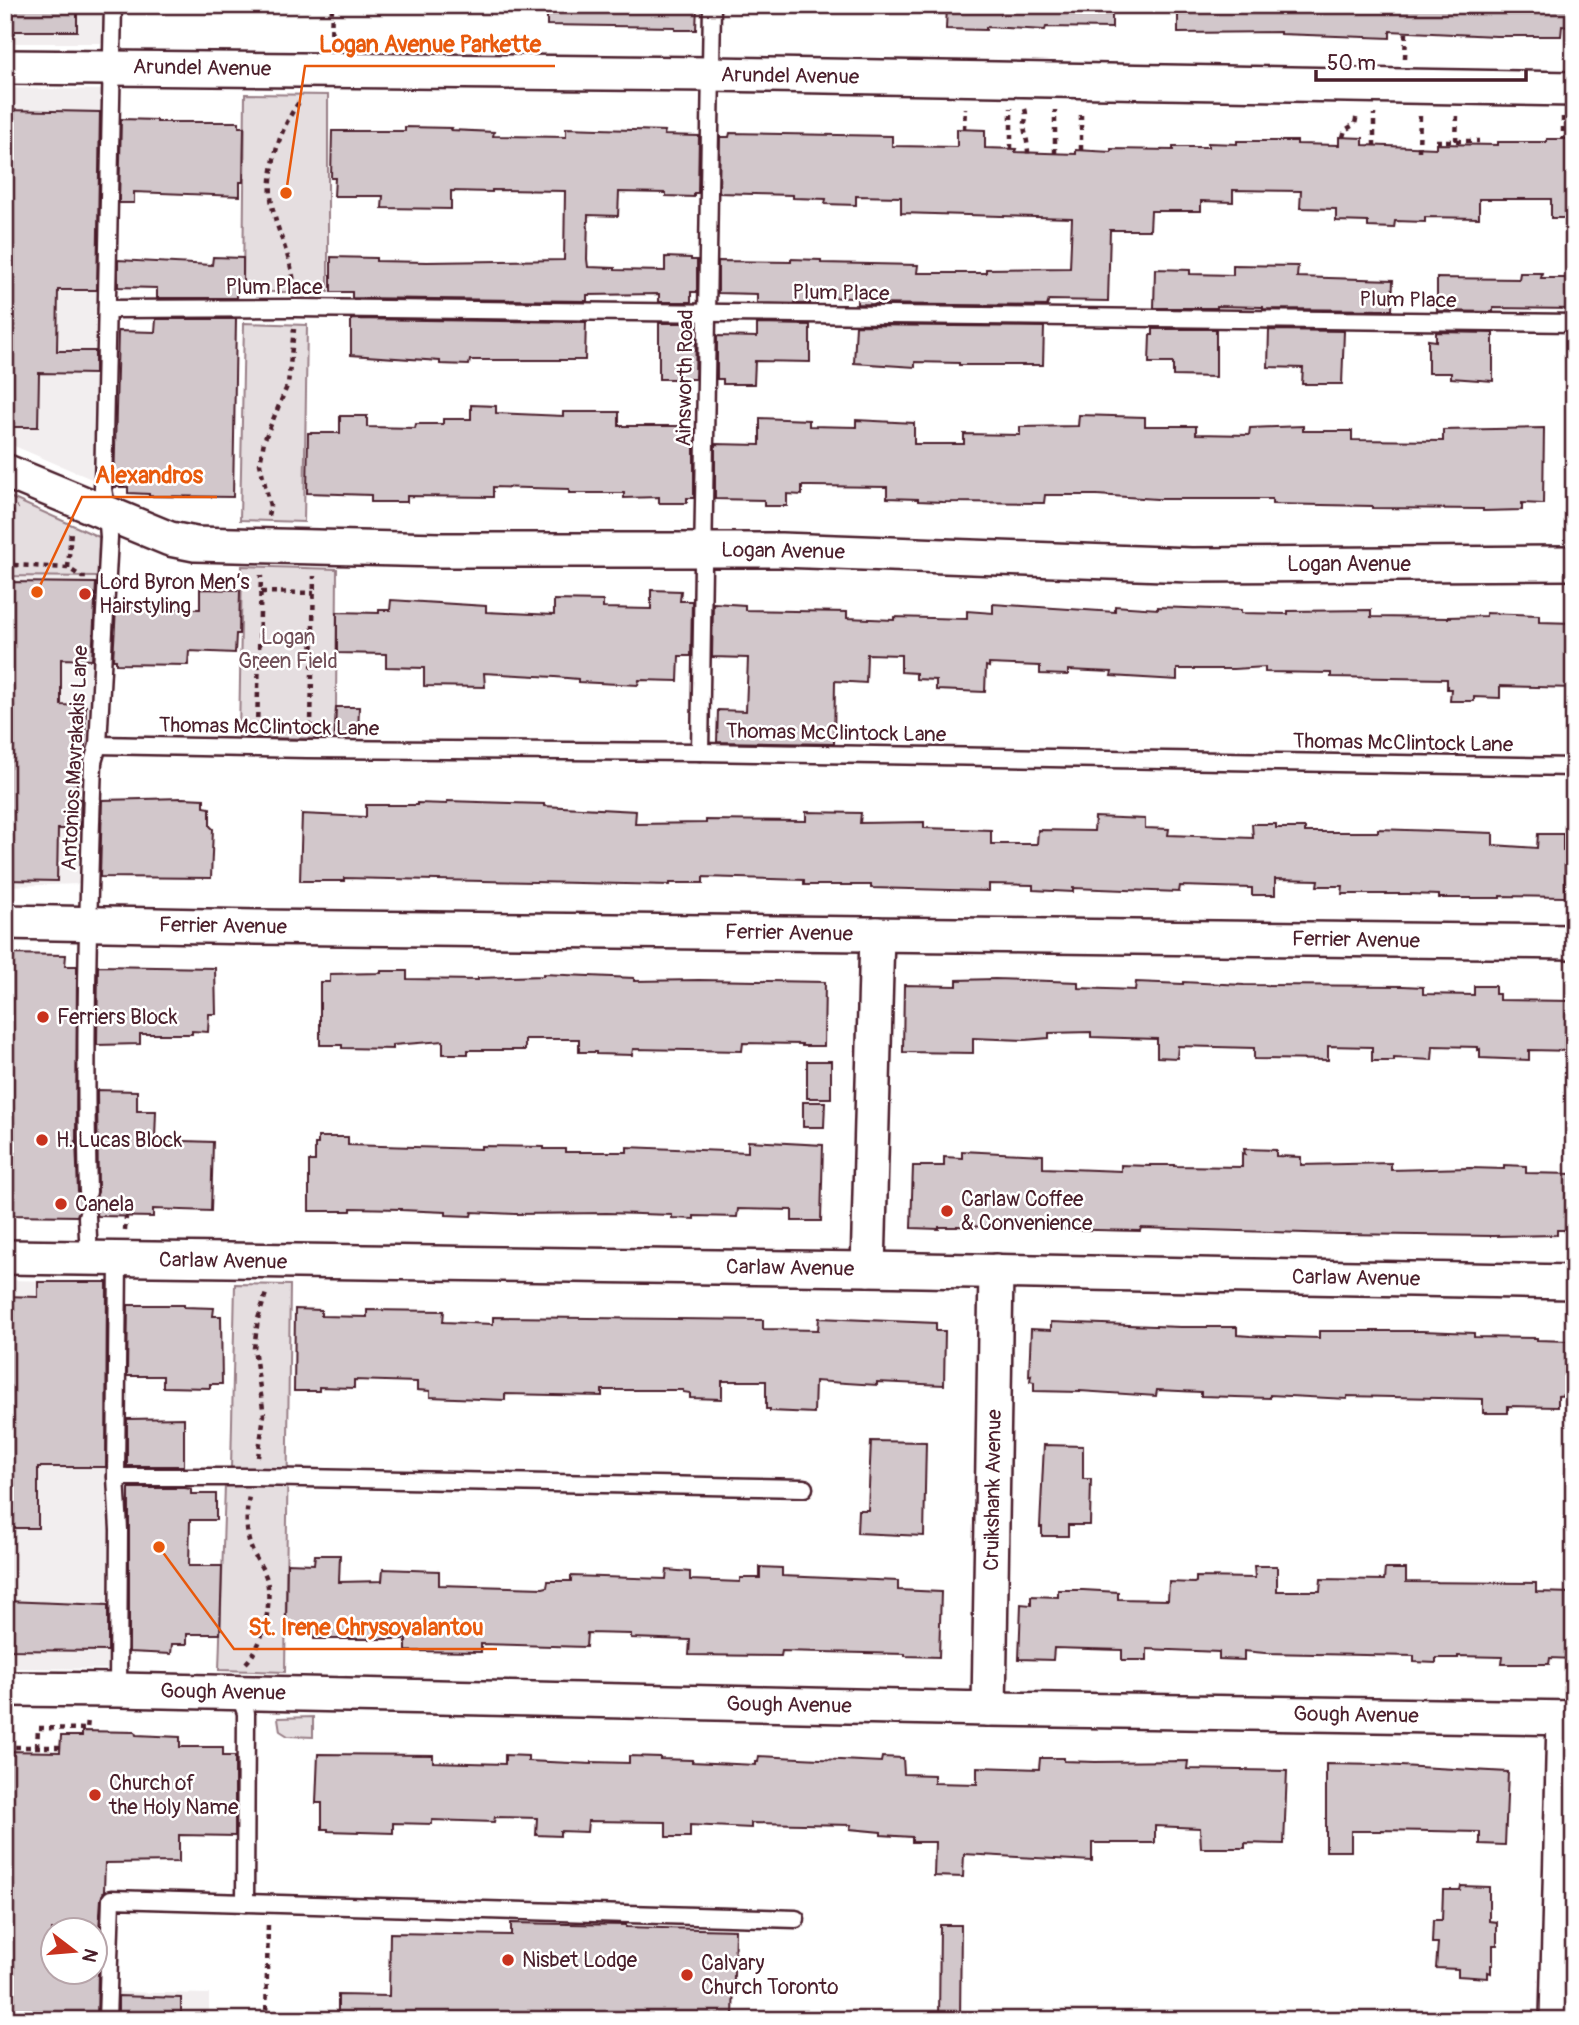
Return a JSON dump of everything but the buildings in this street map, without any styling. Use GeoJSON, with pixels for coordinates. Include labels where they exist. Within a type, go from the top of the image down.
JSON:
{"type":"FeatureCollection","features":[{"type":"Feature","properties":{"kind":"street","name":"Arundel Avenue"},"geometry":{"type":"LineString","coordinates":[[5,67],[710,74],[1574,89]]}},
{"type":"Feature","properties":{"kind":"street","name":"Logan Avenue"},"geometry":{"type":"LineString","coordinates":[[5,471],[170,539],[195,544],[440,550],[795,551],[1191,565],[1574,563]]}},
{"type":"Feature","properties":{"kind":"street","name":"Ferrier Avenue"},"geometry":{"type":"LineString","coordinates":[[5,922],[1574,942]]}},
{"type":"Feature","properties":{"kind":"street"},"geometry":{"type":"LineString","coordinates":[[868,1269],[877,934]]}},
{"type":"Feature","properties":{"kind":"street","name":"Carlaw Avenue"},"geometry":{"type":"LineString","coordinates":[[5,1257],[1574,1282]]}},
{"type":"Feature","properties":{"kind":"street","name":"Cruikshank Avenue"},"geometry":{"type":"LineString","coordinates":[[989,1709],[996,1271]]}},
{"type":"Feature","properties":{"kind":"street","name":"Gough Avenue"},"geometry":{"type":"LineString","coordinates":[[5,1689],[1569,1718]]}},
{"type":"Feature","properties":{"kind":"street"},"geometry":{"type":"LineString","coordinates":[[1558,2020],[1569,1718]]}},
{"type":"Feature","properties":{"kind":"lane","name":"Antonios Mavrakakis Lane"},"geometry":{"type":"LineString","coordinates":[[88,1192],[85,1107],[88,923],[93,762],[98,745],[108,537],[103,489],[113,5]]}},
{"type":"Feature","properties":{"kind":"lane","name":"Ainsworth Road"},"geometry":{"type":"LineString","coordinates":[[700,752],[712,5]]}},
{"type":"Feature","properties":{"kind":"lane","name":"Plum Place"},"geometry":{"type":"LineString","coordinates":[[107,309],[295,308],[1574,323]]}},
{"type":"Feature","properties":{"kind":"lane","name":"Thomas McClintock Lane"},"geometry":{"type":"LineString","coordinates":[[98,745],[1574,767]]}},
{"type":"Feature","properties":{"kind":"lane"},"geometry":{"type":"LineString","coordinates":[[87,1216],[103,1258],[119,1530],[118,1690]]}},
{"type":"Feature","properties":{"kind":"lane"},"geometry":{"type":"LineString","coordinates":[[116,1477],[252,1477],[804,1488]]}},
{"type":"Feature","properties":{"kind":"lane"},"geometry":{"type":"LineString","coordinates":[[239,1693],[246,1713],[245,1903]]}},
{"type":"Feature","properties":{"kind":"lane"},"geometry":{"type":"LineString","coordinates":[[107,2020],[111,1899],[796,1919]]}},
{"type":"Feature","properties":{"kind":"path"},"geometry":{"type":"LineString","coordinates":[[331,52],[332,5]]}},
{"type":"Feature","properties":{"kind":"path"},"geometry":{"type":"LineString","coordinates":[[1405,70],[1406,32]]}},
{"type":"Feature","properties":{"kind":"path"},"geometry":{"type":"LineString","coordinates":[[296,292],[289,258],[272,207],[271,194],[277,146],[291,113],[303,97]]}},
{"type":"Feature","properties":{"kind":"path"},"geometry":{"type":"LineString","coordinates":[[964,130],[965,97]]}},
{"type":"Feature","properties":{"kind":"path"},"geometry":{"type":"LineString","coordinates":[[1011,98],[1011,149]]}},
{"type":"Feature","properties":{"kind":"path"},"geometry":{"type":"LineString","coordinates":[[1055,98],[1055,153]]}},
{"type":"Feature","properties":{"kind":"path"},"geometry":{"type":"LineString","coordinates":[[1081,99],[1081,150]]}},
{"type":"Feature","properties":{"kind":"path"},"geometry":{"type":"LineString","coordinates":[[1374,146],[1375,103]]}},
{"type":"Feature","properties":{"kind":"path"},"geometry":{"type":"LineString","coordinates":[[1419,150],[1421,103]]}},
{"type":"Feature","properties":{"kind":"path"},"geometry":{"type":"LineString","coordinates":[[1456,141],[1457,104]]}},
{"type":"Feature","properties":{"kind":"path"},"geometry":{"type":"LineString","coordinates":[[1026,106],[1024,128],[1028,156]]}},
{"type":"Feature","properties":{"kind":"path"},"geometry":{"type":"LineString","coordinates":[[1343,137],[1345,130],[1355,124],[1357,111]]}},
{"type":"Feature","properties":{"kind":"path"},"geometry":{"type":"LineString","coordinates":[[1436,141],[1479,141]]}},
{"type":"Feature","properties":{"kind":"path"},"geometry":{"type":"LineString","coordinates":[[267,524],[270,506],[260,464],[264,441],[288,384],[295,325]]}},
{"type":"Feature","properties":{"kind":"path"},"geometry":{"type":"LineString","coordinates":[[68,568],[72,521]]}},
{"type":"Feature","properties":{"kind":"path"},"geometry":{"type":"LineString","coordinates":[[5,539],[13,565]]}},
{"type":"Feature","properties":{"kind":"path"},"geometry":{"type":"LineString","coordinates":[[256,747],[261,564]]}},
{"type":"Feature","properties":{"kind":"path"},"geometry":{"type":"LineString","coordinates":[[5,570],[13,565],[68,568],[82,577],[106,579]]}},
{"type":"Feature","properties":{"kind":"path"},"geometry":{"type":"LineString","coordinates":[[297,724],[311,725],[314,574]]}},
{"type":"Feature","properties":{"kind":"path"},"geometry":{"type":"LineString","coordinates":[[261,592],[314,593]]}},
{"type":"Feature","properties":{"kind":"path"},"geometry":{"type":"LineString","coordinates":[[257,724],[270,724]]}},
{"type":"Feature","properties":{"kind":"path"},"geometry":{"type":"LineString","coordinates":[[37,1747],[38,1728],[87,1729],[88,1711]]}},
{"type":"Feature","properties":{"kind":"path"},"geometry":{"type":"LineString","coordinates":[[5,1747],[60,1747]]}},
{"type":"Feature","properties":{"kind":"path"},"geometry":{"type":"LineString","coordinates":[[265,2020],[269,1904]]}},
{"type":"Feature","properties":{"kind":"shaded area"},"geometry":{"type":"Polygon","coordinates":[[[5,5],[108,5],[107,43],[5,43],[5,5]]]}},
{"type":"Feature","properties":{"kind":"shaded area"},"geometry":{"type":"Polygon","coordinates":[[[5,88],[107,90],[101,483],[5,442],[5,88]]]}},
{"type":"Feature","properties":{"kind":"shaded area"},"geometry":{"type":"Polygon","coordinates":[[[5,576],[98,577],[95,724],[83,884],[5,886],[5,576]]]}},
{"type":"Feature","properties":{"kind":"shaded area"},"geometry":{"type":"Polygon","coordinates":[[[5,1280],[115,1282],[112,1669],[5,1668],[5,1280]]]}},
{"type":"Feature","properties":{"kind":"shaded area"},"geometry":{"type":"Polygon","coordinates":[[[115,1992],[209,1994],[209,2020],[114,2020],[115,1992]]]}},
{"type":"Feature","properties":{"kind":"green space"},"geometry":{"type":"Polygon","coordinates":[[[245,94],[328,95],[328,292],[243,292],[245,94]]]}},
{"type":"Feature","properties":{"kind":"green space"},"geometry":{"type":"Polygon","coordinates":[[[244,323],[307,325],[304,522],[240,520],[244,323]]]}},
{"type":"Feature","properties":{"kind":"green space"},"geometry":{"type":"Polygon","coordinates":[[[5,495],[99,537],[98,577],[5,576],[5,495]]]}},
{"type":"Feature","properties":{"kind":"green space","name":"Logan Green Field"},"geometry":{"type":"Polygon","coordinates":[[[242,566],[337,569],[334,739],[239,737],[242,566]]]}},
{"type":"Feature","properties":{"kind":"green space"},"geometry":{"type":"Polygon","coordinates":[[[235,1284],[290,1285],[285,1672],[219,1670],[225,1485],[231,1469],[235,1284]]]}},
{"type":"Feature","properties":{"kind":"green space"},"geometry":{"type":"Polygon","coordinates":[[[313,1717],[313,1737],[288,1736],[280,1731],[278,1718],[313,1717]]]}},
{"type":"Feature","properties":{"kind":"place","name":"Logan Avenue Parkette"},"geometry":{"type":"Point","coordinates":[286,193]}},
{"type":"Feature","properties":{"kind":"place","name":"Alexandros"},"geometry":{"type":"Point","coordinates":[37,592]}},
{"type":"Feature","properties":{"kind":"place","name":"Lord Byron Men’s Hairstyling"},"geometry":{"type":"Point","coordinates":[85,594]}},
{"type":"Feature","properties":{"kind":"place","name":"Ferriers Block"},"geometry":{"type":"Point","coordinates":[43,1017]}},
{"type":"Feature","properties":{"kind":"place","name":"H. Lucas Block"},"geometry":{"type":"Point","coordinates":[42,1140]}},
{"type":"Feature","properties":{"kind":"place","name":"Canela"},"geometry":{"type":"Point","coordinates":[61,1204]}},
{"type":"Feature","properties":{"kind":"place","name":"Carlaw Coffee & Convenience"},"geometry":{"type":"Point","coordinates":[947,1211]}},
{"type":"Feature","properties":{"kind":"place","name":"St. Irene Chrysovalantou"},"geometry":{"type":"Point","coordinates":[159,1547]}},
{"type":"Feature","properties":{"kind":"place","name":"Church of the Holy Name"},"geometry":{"type":"Point","coordinates":[95,1795]}},
{"type":"Feature","properties":{"kind":"place","name":"Nisbet Lodge"},"geometry":{"type":"Point","coordinates":[508,1960]}},
{"type":"Feature","properties":{"kind":"place","name":"Calvary Church Toronto"},"geometry":{"type":"Point","coordinates":[687,1975]}}]}
